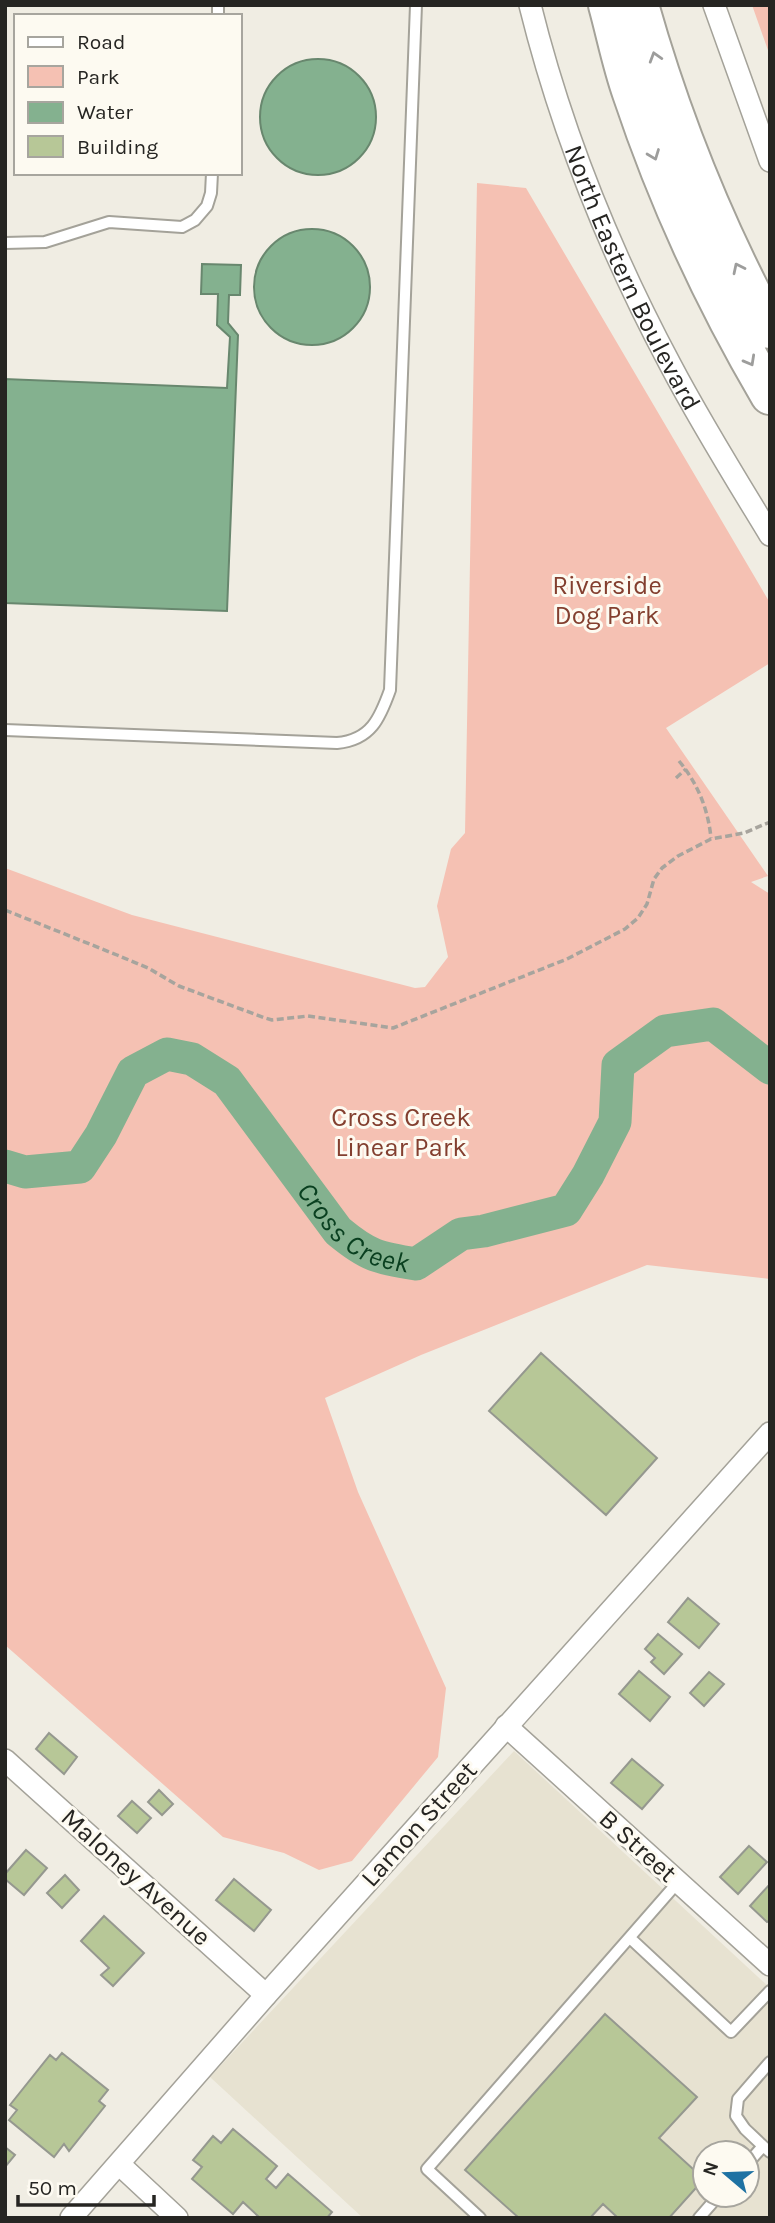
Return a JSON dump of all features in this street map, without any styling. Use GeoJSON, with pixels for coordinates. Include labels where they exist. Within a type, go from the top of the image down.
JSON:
{"type":"FeatureCollection","features":[{"type":"Feature","properties":{"kind":"highway"},"geometry":{"type":"LineString","coordinates":[[608,5],[631,91],[691,243],[712,289],[770,395]]}},
{"type":"Feature","properties":{"kind":"highway"},"geometry":{"type":"LineString","coordinates":[[639,5],[695,172],[735,261],[770,329]]}},
{"type":"Feature","properties":{"kind":"street","name":"North Eastern Boulevard"},"geometry":{"type":"LineString","coordinates":[[530,5],[575,149],[620,262],[670,365],[770,535]]}},
{"type":"Feature","properties":{"kind":"street"},"geometry":{"type":"LineString","coordinates":[[714,5],[770,161]]}},
{"type":"Feature","properties":{"kind":"street","name":"Lamon Street"},"geometry":{"type":"LineString","coordinates":[[71,2218],[266,1995],[770,1433]]}},
{"type":"Feature","properties":{"kind":"street","name":"B Street"},"geometry":{"type":"LineString","coordinates":[[506,1726],[770,1965]]}},
{"type":"Feature","properties":{"kind":"street","name":"Maloney Avenue"},"geometry":{"type":"LineString","coordinates":[[5,1760],[266,1995]]}},
{"type":"Feature","properties":{"kind":"street"},"geometry":{"type":"LineString","coordinates":[[119,2164],[177,2218]]}},
{"type":"Feature","properties":{"kind":"lane"},"geometry":{"type":"LineString","coordinates":[[5,730],[338,743],[352,741],[375,725],[390,690],[419,6]]}},
{"type":"Feature","properties":{"kind":"lane"},"geometry":{"type":"LineString","coordinates":[[5,243],[44,242],[109,222],[182,227],[195,220],[207,206],[212,175]]}},
{"type":"Feature","properties":{"kind":"lane"},"geometry":{"type":"LineString","coordinates":[[480,2218],[427,2169],[678,1882]]}},
{"type":"Feature","properties":{"kind":"lane"},"geometry":{"type":"LineString","coordinates":[[630,1938],[731,2032],[770,1991]]}},
{"type":"Feature","properties":{"kind":"lane"},"geometry":{"type":"LineString","coordinates":[[766,2149],[736,2116],[738,2099],[770,2062]]}},
{"type":"Feature","properties":{"kind":"path"},"geometry":{"type":"LineString","coordinates":[[679,761],[694,780],[706,814],[711,839]]}},
{"type":"Feature","properties":{"kind":"path"},"geometry":{"type":"LineString","coordinates":[[677,778],[686,769]]}},
{"type":"Feature","properties":{"kind":"path"},"geometry":{"type":"LineString","coordinates":[[5,910],[117,955],[174,983],[272,1020],[308,1017],[393,1028],[566,959],[625,929],[638,918],[647,904],[654,878],[678,856],[711,839],[744,834],[770,822]]}},
{"type":"Feature","properties":{"kind":"shaded area"},"geometry":{"type":"Polygon","coordinates":[[[514,1751],[770,1988],[770,2218],[363,2218],[210,2077],[514,1751]]]}},
{"type":"Feature","properties":{"kind":"green space"},"geometry":{"type":"Polygon","coordinates":[[[752,5],[770,5],[770,56],[752,5]]]}},
{"type":"Feature","properties":{"kind":"green space"},"geometry":{"type":"Polygon","coordinates":[[[477,183],[526,188],[770,603],[770,663],[666,728],[768,876],[751,882],[770,894],[770,1279],[647,1265],[421,1355],[325,1398],[358,1492],[446,1688],[438,1757],[352,1861],[319,1870],[284,1853],[223,1837],[5,1645],[5,868],[132,915],[415,988],[425,987],[448,957],[437,906],[451,849],[465,833],[477,183]]]}},
{"type":"Feature","properties":{"kind":"water"},"geometry":{"type":"Polygon","coordinates":[[[318,59],[340,63],[359,76],[372,95],[376,117],[372,139],[359,158],[340,171],[318,175],[296,171],[277,158],[264,139],[260,117],[264,95],[277,76],[296,63],[318,59]]]}},
{"type":"Feature","properties":{"kind":"water"},"geometry":{"type":"Polygon","coordinates":[[[312,229],[334,233],[353,246],[366,265],[370,287],[366,309],[353,328],[334,341],[312,345],[290,341],[271,328],[258,309],[254,287],[258,265],[271,246],[290,233],[312,229]]]}},
{"type":"Feature","properties":{"kind":"water"},"geometry":{"type":"Polygon","coordinates":[[[202,264],[241,265],[240,295],[229,295],[228,323],[238,335],[227,611],[5,603],[5,379],[227,388],[230,337],[217,325],[218,294],[201,294],[202,264]]]}},
{"type":"Feature","properties":{"kind":"building"},"geometry":{"type":"Polygon","coordinates":[[[541,1353],[657,1458],[606,1515],[489,1411],[541,1353]]]}},
{"type":"Feature","properties":{"kind":"building"},"geometry":{"type":"Polygon","coordinates":[[[688,1598],[719,1624],[699,1648],[668,1622],[688,1598]]]}},
{"type":"Feature","properties":{"kind":"building"},"geometry":{"type":"Polygon","coordinates":[[[658,1634],[682,1654],[664,1674],[651,1662],[655,1658],[645,1649],[658,1634]]]}},
{"type":"Feature","properties":{"kind":"building"},"geometry":{"type":"Polygon","coordinates":[[[639,1671],[670,1697],[650,1721],[619,1694],[639,1671]]]}},
{"type":"Feature","properties":{"kind":"building"},"geometry":{"type":"Polygon","coordinates":[[[709,1672],[724,1684],[704,1706],[690,1693],[709,1672]]]}},
{"type":"Feature","properties":{"kind":"building"},"geometry":{"type":"Polygon","coordinates":[[[49,1733],[77,1757],[64,1774],[36,1749],[49,1733]]]}},
{"type":"Feature","properties":{"kind":"building"},"geometry":{"type":"Polygon","coordinates":[[[632,1759],[663,1785],[642,1809],[611,1783],[632,1759]]]}},
{"type":"Feature","properties":{"kind":"building"},"geometry":{"type":"Polygon","coordinates":[[[159,1790],[173,1804],[162,1815],[148,1802],[159,1790]]]}},
{"type":"Feature","properties":{"kind":"building"},"geometry":{"type":"Polygon","coordinates":[[[132,1801],[151,1818],[137,1833],[118,1816],[132,1801]]]}},
{"type":"Feature","properties":{"kind":"building"},"geometry":{"type":"Polygon","coordinates":[[[749,1846],[767,1862],[738,1894],[720,1877],[749,1846]]]}},
{"type":"Feature","properties":{"kind":"building"},"geometry":{"type":"Polygon","coordinates":[[[26,1850],[47,1868],[24,1895],[5,1879],[5,1874],[26,1850]]]}},
{"type":"Feature","properties":{"kind":"building"},"geometry":{"type":"Polygon","coordinates":[[[65,1875],[79,1890],[62,1908],[47,1893],[65,1875]]]}},
{"type":"Feature","properties":{"kind":"building"},"geometry":{"type":"Polygon","coordinates":[[[234,1879],[271,1910],[254,1931],[216,1900],[234,1879]]]}},
{"type":"Feature","properties":{"kind":"building"},"geometry":{"type":"Polygon","coordinates":[[[770,1884],[770,1920],[767,1922],[750,1906],[770,1884]]]}},
{"type":"Feature","properties":{"kind":"building"},"geometry":{"type":"Polygon","coordinates":[[[104,1916],[144,1953],[113,1986],[101,1975],[109,1968],[81,1941],[104,1916]]]}},
{"type":"Feature","properties":{"kind":"building"},"geometry":{"type":"Polygon","coordinates":[[[605,2014],[697,2097],[659,2138],[691,2167],[691,2193],[669,2218],[618,2218],[603,2204],[590,2218],[519,2218],[465,2170],[605,2014]]]}},
{"type":"Feature","properties":{"kind":"building"},"geometry":{"type":"Polygon","coordinates":[[[62,2053],[108,2090],[99,2101],[105,2106],[69,2151],[64,2144],[54,2157],[9,2120],[17,2110],[10,2105],[50,2055],[56,2060],[62,2053]]]}},
{"type":"Feature","properties":{"kind":"building"},"geometry":{"type":"Polygon","coordinates":[[[233,2129],[277,2166],[266,2179],[276,2188],[288,2174],[332,2212],[327,2218],[260,2218],[243,2202],[233,2214],[192,2179],[202,2167],[193,2160],[213,2136],[221,2143],[233,2129]]]}},
{"type":"Feature","properties":{"kind":"building"},"geometry":{"type":"Polygon","coordinates":[[[5,2147],[15,2155],[5,2167],[5,2147]]]}},
{"type":"Feature","properties":{"kind":"waterway","name":"Cross Creek"},"geometry":{"type":"LineString","coordinates":[[5,1166],[25,1172],[80,1167],[101,1135],[133,1072],[167,1054],[192,1059],[227,1081],[338,1231],[374,1255],[416,1264],[461,1234],[484,1231],[566,1210],[588,1175],[615,1122],[618,1065],[665,1031],[713,1024],[770,1068]]}},
{"type":"Feature","properties":{"kind":"park label","name":"Riverside Dog Park"},"geometry":{"type":"Point","coordinates":[607,600]}},
{"type":"Feature","properties":{"kind":"park label","name":"Cross Creek Linear Park"},"geometry":{"type":"Point","coordinates":[401,1132]}}]}
